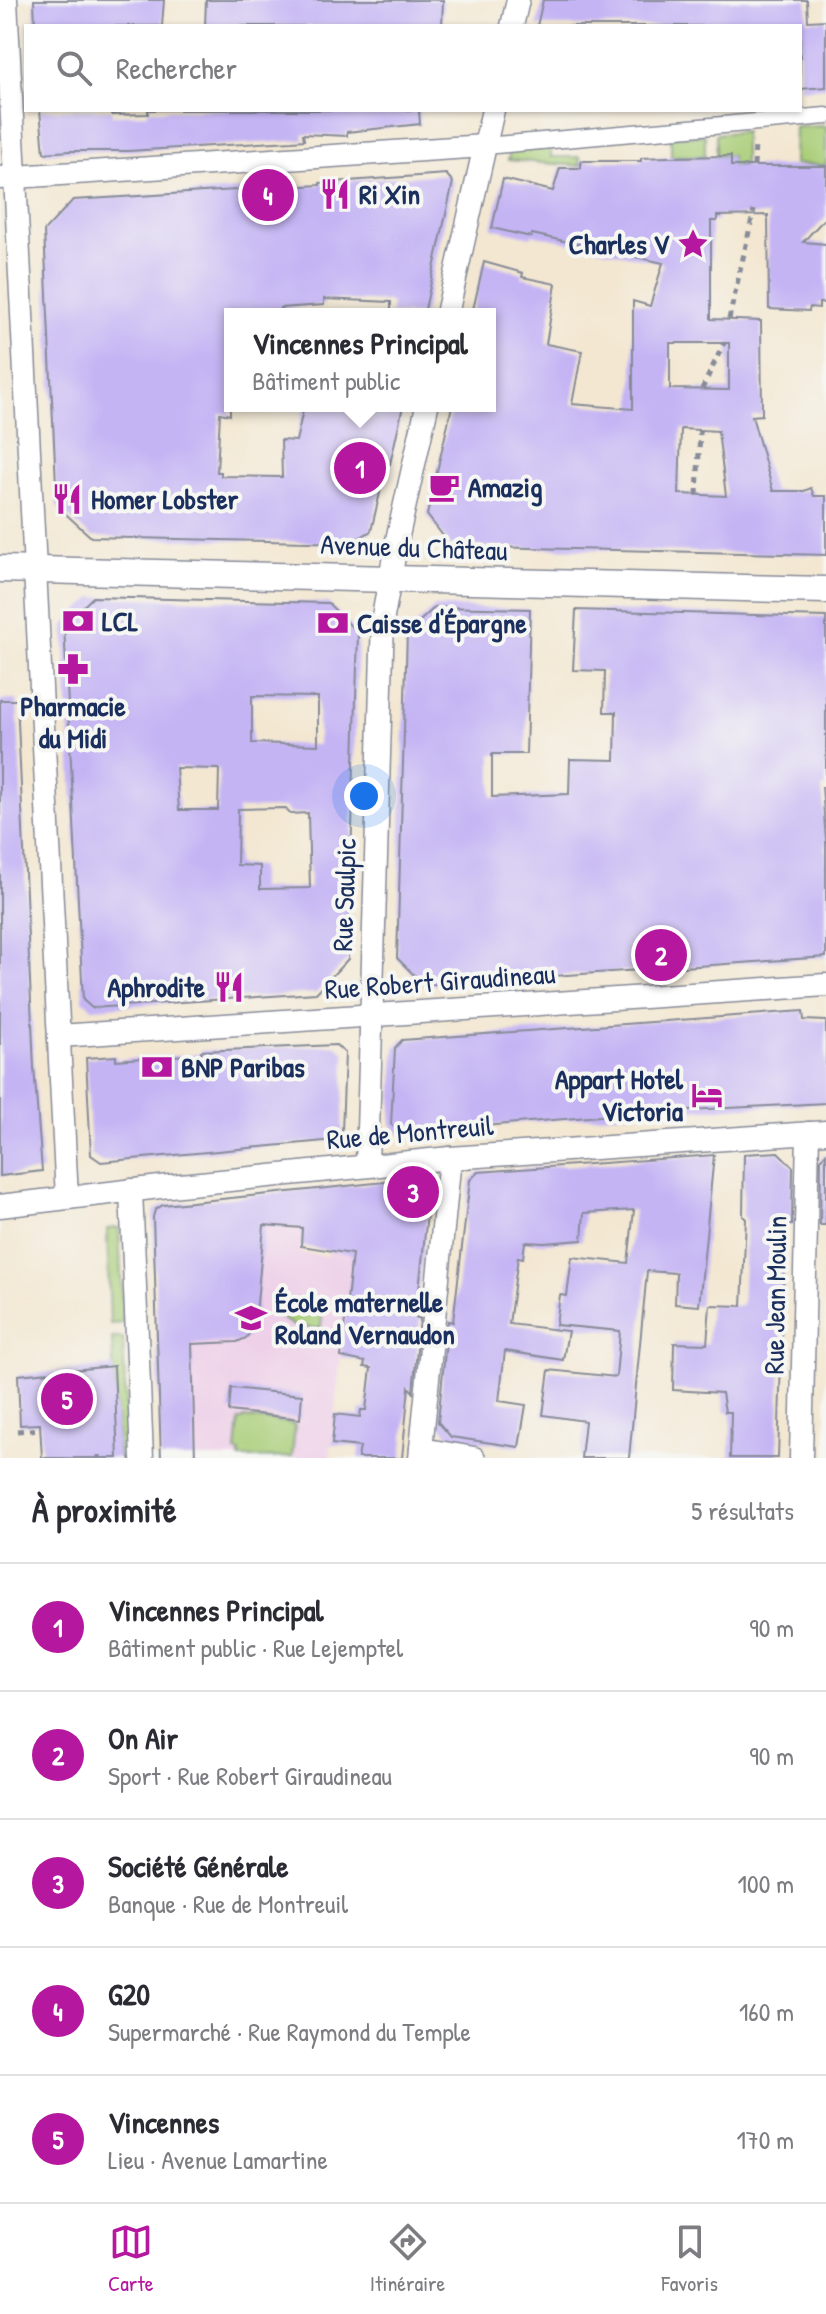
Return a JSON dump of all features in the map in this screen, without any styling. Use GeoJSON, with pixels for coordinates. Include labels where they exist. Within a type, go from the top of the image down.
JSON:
{"type":"FeatureCollection","features":[{"type":"Feature","properties":{"kind":"street"},"geometry":{"type":"LineString","coordinates":[[6,0],[8,178],[35,570],[67,1198]]}},
{"type":"Feature","properties":{"kind":"street"},"geometry":{"type":"LineString","coordinates":[[512,24],[518,0]]}},
{"type":"Feature","properties":{"kind":"street"},"geometry":{"type":"LineString","coordinates":[[448,308],[492,112]]}},
{"type":"Feature","properties":{"kind":"street"},"geometry":{"type":"LineString","coordinates":[[8,178],[484,146],[826,116]]}},
{"type":"Feature","properties":{"kind":"street","name":"Rue Saulpic"},"geometry":{"type":"LineString","coordinates":[[367,1165],[383,617],[426,412]]}},
{"type":"Feature","properties":{"kind":"street","name":"Avenue du Château"},"geometry":{"type":"LineString","coordinates":[[0,569],[826,590]]}},
{"type":"Feature","properties":{"kind":"street","name":"Rue Robert Giraudineau"},"geometry":{"type":"LineString","coordinates":[[59,1036],[826,985]]}},
{"type":"Feature","properties":{"kind":"street","name":"Rue de Montreuil"},"geometry":{"type":"LineString","coordinates":[[0,1206],[367,1165],[817,1133]]}},
{"type":"Feature","properties":{"kind":"street","name":"Rue Jean Moulin"},"geometry":{"type":"LineString","coordinates":[[801,1458],[817,1133]]}},
{"type":"Feature","properties":{"kind":"street"},"geometry":{"type":"LineString","coordinates":[[450,1158],[421,1454],[474,1458]]}},
{"type":"Feature","properties":{"kind":"street"},"geometry":{"type":"LineString","coordinates":[[131,1190],[142,1458]]}},
{"type":"Feature","properties":{"kind":"path"},"geometry":{"type":"LineString","coordinates":[[729,319],[754,210]]}},
{"type":"Feature","properties":{"kind":"path"},"geometry":{"type":"LineString","coordinates":[[702,389],[724,343]]}},
{"type":"Feature","properties":{"kind":"path"},"geometry":{"type":"LineString","coordinates":[[697,495],[700,430]]}},
{"type":"Feature","properties":{"kind":"path"},"geometry":{"type":"LineString","coordinates":[[17,1431],[40,1429]]}},
{"type":"Feature","properties":{"kind":"shaded area","name":"École maternelle Roland Vernaudon"},"geometry":{"type":"Polygon","coordinates":[[[228,1222],[302,1227],[300,1253],[328,1256],[329,1249],[352,1252],[330,1458],[161,1458],[156,1295],[228,1222]]]}},
{"type":"Feature","properties":{"kind":"green space"},"geometry":{"type":"Polygon","coordinates":[[[826,126],[826,165],[794,164],[795,127],[826,126]]]}},
{"type":"Feature","properties":{"kind":"green space"},"geometry":{"type":"Polygon","coordinates":[[[744,131],[744,165],[731,165],[731,156],[716,156],[716,134],[744,131]]]}},
{"type":"Feature","properties":{"kind":"green space"},"geometry":{"type":"Polygon","coordinates":[[[705,135],[705,156],[671,156],[671,137],[705,135]]]}},
{"type":"Feature","properties":{"kind":"green space"},"geometry":{"type":"Polygon","coordinates":[[[551,147],[551,157],[580,157],[580,166],[508,160],[510,151],[551,147]]]}},
{"type":"Feature","properties":{"kind":"green space"},"geometry":{"type":"Polygon","coordinates":[[[119,1228],[123,1323],[110,1324],[107,1229],[119,1228]]]}},
{"type":"Feature","properties":{"kind":"green space"},"geometry":{"type":"Polygon","coordinates":[[[278,1298],[323,1302],[321,1328],[295,1327],[277,1315],[278,1298]]]}},
{"type":"Feature","properties":{"kind":"green space"},"geometry":{"type":"Polygon","coordinates":[[[112,1338],[123,1338],[128,1458],[118,1458],[112,1338]]]}},
{"type":"Feature","properties":{"kind":"green space"},"geometry":{"type":"Polygon","coordinates":[[[239,1420],[293,1423],[292,1457],[239,1458],[240,1452],[236,1451],[239,1420]]]}},
{"type":"Feature","properties":{"kind":"building"},"geometry":{"type":"Polygon","coordinates":[[[34,0],[164,0],[162,24],[35,24],[34,0]]]}},
{"type":"Feature","properties":{"kind":"building"},"geometry":{"type":"Polygon","coordinates":[[[206,0],[443,0],[442,24],[205,24],[206,0]]]}},
{"type":"Feature","properties":{"kind":"building"},"geometry":{"type":"Polygon","coordinates":[[[543,0],[807,0],[808,21],[826,20],[826,87],[802,89],[802,24],[537,24],[543,0]]]}},
{"type":"Feature","properties":{"kind":"building"},"geometry":{"type":"Polygon","coordinates":[[[40,112],[112,112],[112,115],[148,112],[419,112],[420,124],[347,132],[347,136],[303,134],[304,140],[292,141],[44,153],[40,112]]]}},
{"type":"Feature","properties":{"kind":"building"},"geometry":{"type":"Polygon","coordinates":[[[731,156],[731,166],[826,166],[826,217],[803,242],[826,244],[826,303],[819,303],[819,308],[810,307],[809,311],[769,309],[768,215],[717,216],[717,221],[711,221],[711,319],[761,321],[762,415],[752,416],[773,491],[804,491],[811,488],[814,496],[826,496],[826,555],[451,546],[427,515],[451,412],[496,412],[496,308],[473,308],[484,262],[523,273],[522,277],[556,284],[546,344],[582,351],[572,404],[633,409],[633,301],[650,306],[663,263],[492,228],[503,179],[553,191],[560,168],[581,168],[581,161],[641,161],[641,158],[731,156]],[[670,343],[670,389],[729,390],[729,343],[670,343]],[[681,429],[679,494],[726,496],[718,431],[681,429]]]}},
{"type":"Feature","properties":{"kind":"building"},"geometry":{"type":"Polygon","coordinates":[[[446,174],[453,182],[425,308],[391,308],[391,302],[324,299],[324,305],[224,308],[224,412],[230,412],[230,415],[220,413],[217,472],[221,472],[221,476],[282,477],[281,440],[296,441],[303,412],[402,412],[371,531],[350,543],[91,537],[57,506],[44,231],[73,200],[446,174]]]}},
{"type":"Feature","properties":{"kind":"building"},"geometry":{"type":"Polygon","coordinates":[[[93,597],[328,603],[358,633],[348,959],[316,993],[92,1008],[83,1000],[64,625],[93,597]],[[252,696],[252,743],[318,745],[318,697],[252,696]],[[176,768],[179,810],[218,810],[219,769],[176,768]],[[285,808],[238,809],[237,865],[260,866],[260,889],[310,888],[308,813],[290,814],[285,808]]]}},
{"type":"Feature","properties":{"kind":"building"},"geometry":{"type":"Polygon","coordinates":[[[435,607],[530,609],[526,754],[492,754],[492,797],[569,794],[570,759],[615,760],[616,712],[604,712],[605,671],[573,670],[576,610],[826,617],[826,787],[822,787],[826,841],[826,957],[424,985],[397,958],[407,633],[435,607]]]}},
{"type":"Feature","properties":{"kind":"building"},"geometry":{"type":"Polygon","coordinates":[[[0,700],[17,700],[34,1067],[42,1171],[0,1176],[0,700]]]}},
{"type":"Feature","properties":{"kind":"building"},"geometry":{"type":"Polygon","coordinates":[[[803,1011],[804,1020],[826,1021],[826,1103],[648,1112],[400,1133],[391,1124],[395,1048],[402,1040],[803,1011]]]}},
{"type":"Feature","properties":{"kind":"building"},"geometry":{"type":"Polygon","coordinates":[[[336,1045],[345,1053],[342,1132],[335,1140],[101,1162],[91,1155],[86,1058],[116,1056],[116,1060],[201,1054],[201,1051],[336,1045]]]}},
{"type":"Feature","properties":{"kind":"building"},"geometry":{"type":"Polygon","coordinates":[[[778,1152],[793,1167],[792,1225],[785,1225],[778,1458],[730,1458],[731,1412],[725,1412],[722,1393],[673,1390],[674,1343],[707,1344],[710,1305],[742,1306],[746,1219],[743,1216],[744,1154],[778,1152]]]}},
{"type":"Feature","properties":{"kind":"building"},"geometry":{"type":"Polygon","coordinates":[[[826,1153],[826,1225],[820,1225],[821,1159],[826,1153]]]}},
{"type":"Feature","properties":{"kind":"building"},"geometry":{"type":"Polygon","coordinates":[[[714,1155],[699,1306],[675,1304],[676,1273],[647,1271],[629,1458],[581,1458],[585,1421],[543,1415],[549,1370],[616,1377],[620,1331],[556,1325],[560,1295],[567,1296],[572,1257],[628,1263],[634,1210],[584,1213],[582,1240],[525,1242],[523,1258],[518,1257],[509,1324],[568,1331],[563,1360],[505,1351],[499,1401],[526,1405],[519,1447],[451,1437],[438,1422],[448,1321],[453,1322],[470,1180],[478,1172],[714,1155]]]}},
{"type":"Feature","properties":{"kind":"building"},"geometry":{"type":"Polygon","coordinates":[[[423,1178],[430,1186],[416,1318],[420,1318],[413,1392],[409,1387],[402,1458],[358,1458],[360,1447],[332,1444],[335,1414],[360,1417],[361,1410],[366,1410],[371,1368],[364,1367],[365,1362],[341,1357],[352,1254],[301,1246],[302,1228],[264,1225],[255,1326],[246,1338],[237,1342],[192,1344],[195,1458],[161,1458],[155,1210],[163,1205],[423,1178]]]}},
{"type":"Feature","properties":{"kind":"building"},"geometry":{"type":"Polygon","coordinates":[[[114,1366],[118,1458],[42,1458],[40,1424],[20,1425],[18,1375],[114,1366]]]}},
{"type":"Feature","properties":{"kind":"building"},"geometry":{"type":"Polygon","coordinates":[[[231,1388],[302,1395],[300,1419],[229,1411],[231,1388]]]}},
{"type":"Feature","properties":{"kind":"place","name":"Ri Xin"},"geometry":{"type":"Point","coordinates":[335,194]}},
{"type":"Feature","properties":{"kind":"place","name":"G20"},"geometry":{"type":"Point","coordinates":[268,195]}},
{"type":"Feature","properties":{"kind":"place","name":"Charles V"},"geometry":{"type":"Point","coordinates":[693,244]}},
{"type":"Feature","properties":{"kind":"place","name":"Vincennes Principal"},"geometry":{"type":"Point","coordinates":[360,468]}},
{"type":"Feature","properties":{"kind":"place","name":"Amazig"},"geometry":{"type":"Point","coordinates":[444,487]}},
{"type":"Feature","properties":{"kind":"place","name":"Homer Lobster"},"geometry":{"type":"Point","coordinates":[67,499]}},
{"type":"Feature","properties":{"kind":"place","name":"LCL"},"geometry":{"type":"Point","coordinates":[78,621]}},
{"type":"Feature","properties":{"kind":"place","name":"Caisse d'Épargne"},"geometry":{"type":"Point","coordinates":[333,623]}},
{"type":"Feature","properties":{"kind":"place","name":"Pharmacie du Midi"},"geometry":{"type":"Point","coordinates":[73,669]}},
{"type":"Feature","properties":{"kind":"place","name":"On Air"},"geometry":{"type":"Point","coordinates":[661,955]}},
{"type":"Feature","properties":{"kind":"place","name":"Aphrodite"},"geometry":{"type":"Point","coordinates":[229,987]}},
{"type":"Feature","properties":{"kind":"place","name":"BNP Paribas"},"geometry":{"type":"Point","coordinates":[157,1067]}},
{"type":"Feature","properties":{"kind":"place","name":"Appart Hotel Victoria"},"geometry":{"type":"Point","coordinates":[707,1095]}},
{"type":"Feature","properties":{"kind":"place","name":"Société Générale"},"geometry":{"type":"Point","coordinates":[413,1192]}},
{"type":"Feature","properties":{"kind":"place","name":"École maternelle Roland Vernaudon"},"geometry":{"type":"Point","coordinates":[251,1318]}},
{"type":"Feature","properties":{"kind":"place","name":"Vincennes"},"geometry":{"type":"Point","coordinates":[67,1399]}}]}
